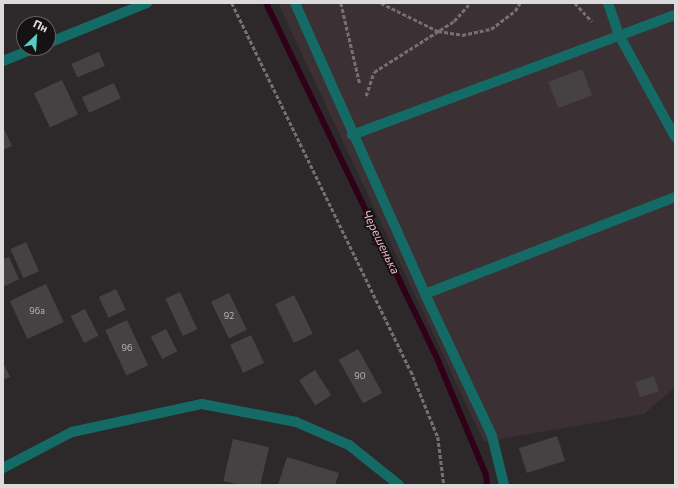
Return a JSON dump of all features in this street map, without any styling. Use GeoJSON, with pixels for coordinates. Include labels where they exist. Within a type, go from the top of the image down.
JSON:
{"type":"FeatureCollection","features":[{"type":"Feature","properties":{"kind":"street"},"geometry":{"type":"LineString","coordinates":[[56,40],[147,3]]}},
{"type":"Feature","properties":{"kind":"street"},"geometry":{"type":"LineString","coordinates":[[294,3],[352,135],[492,436],[504,485]]}},
{"type":"Feature","properties":{"kind":"street"},"geometry":{"type":"LineString","coordinates":[[608,3],[619,35],[675,137]]}},
{"type":"Feature","properties":{"kind":"street"},"geometry":{"type":"LineString","coordinates":[[352,135],[675,15]]}},
{"type":"Feature","properties":{"kind":"street"},"geometry":{"type":"LineString","coordinates":[[3,61],[16,56]]}},
{"type":"Feature","properties":{"kind":"street"},"geometry":{"type":"LineString","coordinates":[[425,294],[675,197]]}},
{"type":"Feature","properties":{"kind":"street"},"geometry":{"type":"LineString","coordinates":[[3,468],[72,432],[202,404],[296,422],[349,445],[399,485]]}},
{"type":"Feature","properties":{"kind":"path"},"geometry":{"type":"LineString","coordinates":[[232,3],[411,371],[438,437],[444,485]]}},
{"type":"Feature","properties":{"kind":"path"},"geometry":{"type":"LineString","coordinates":[[341,3],[360,84]]}},
{"type":"Feature","properties":{"kind":"path"},"geometry":{"type":"LineString","coordinates":[[381,3],[438,31],[462,35],[491,29],[515,11],[520,3]]}},
{"type":"Feature","properties":{"kind":"path"},"geometry":{"type":"LineString","coordinates":[[366,96],[374,72],[438,31],[470,3]]}},
{"type":"Feature","properties":{"kind":"path"},"geometry":{"type":"LineString","coordinates":[[575,3],[592,21]]}},
{"type":"Feature","properties":{"kind":"shaded area"},"geometry":{"type":"Polygon","coordinates":[[[278,3],[675,3],[675,387],[644,414],[484,442],[278,3]]]}},
{"type":"Feature","properties":{"kind":"building"},"geometry":{"type":"Polygon","coordinates":[[[99,52],[105,66],[77,78],[71,64],[99,52]]]}},
{"type":"Feature","properties":{"kind":"building"},"geometry":{"type":"Polygon","coordinates":[[[582,69],[592,95],[558,108],[548,82],[582,69]]]}},
{"type":"Feature","properties":{"kind":"building"},"geometry":{"type":"Polygon","coordinates":[[[62,80],[78,114],[50,128],[34,93],[62,80]]]}},
{"type":"Feature","properties":{"kind":"building"},"geometry":{"type":"Polygon","coordinates":[[[114,83],[121,99],[89,113],[82,97],[114,83]]]}},
{"type":"Feature","properties":{"kind":"building"},"geometry":{"type":"Polygon","coordinates":[[[3,127],[12,146],[3,150],[3,127]]]}},
{"type":"Feature","properties":{"kind":"building"},"geometry":{"type":"Polygon","coordinates":[[[26,242],[39,271],[23,278],[10,249],[26,242]]]}},
{"type":"Feature","properties":{"kind":"building"},"geometry":{"type":"Polygon","coordinates":[[[9,257],[19,279],[3,287],[3,259],[9,257]]]}},
{"type":"Feature","properties":{"kind":"building"},"geometry":{"type":"Polygon","coordinates":[[[46,284],[64,322],[27,339],[10,301],[46,284]]]}},
{"type":"Feature","properties":{"kind":"building"},"geometry":{"type":"Polygon","coordinates":[[[116,289],[126,310],[109,318],[99,297],[116,289]]]}},
{"type":"Feature","properties":{"kind":"building"},"geometry":{"type":"Polygon","coordinates":[[[180,292],[197,329],[183,336],[165,299],[180,292]]]}},
{"type":"Feature","properties":{"kind":"building"},"geometry":{"type":"Polygon","coordinates":[[[229,293],[247,330],[229,339],[211,302],[229,293]]]}},
{"type":"Feature","properties":{"kind":"building"},"geometry":{"type":"Polygon","coordinates":[[[294,295],[313,334],[294,343],[275,304],[294,295]]]}},
{"type":"Feature","properties":{"kind":"building"},"geometry":{"type":"Polygon","coordinates":[[[85,309],[99,336],[84,343],[71,316],[85,309]]]}},
{"type":"Feature","properties":{"kind":"building"},"geometry":{"type":"Polygon","coordinates":[[[127,320],[148,365],[126,375],[105,330],[127,320]]]}},
{"type":"Feature","properties":{"kind":"building"},"geometry":{"type":"Polygon","coordinates":[[[166,329],[177,351],[162,359],[151,337],[166,329]]]}},
{"type":"Feature","properties":{"kind":"building"},"geometry":{"type":"Polygon","coordinates":[[[251,335],[264,363],[243,373],[230,345],[251,335]]]}},
{"type":"Feature","properties":{"kind":"building"},"geometry":{"type":"Polygon","coordinates":[[[358,349],[382,393],[363,403],[339,360],[358,349]]]}},
{"type":"Feature","properties":{"kind":"building"},"geometry":{"type":"Polygon","coordinates":[[[3,362],[10,377],[3,380],[3,362]]]}},
{"type":"Feature","properties":{"kind":"building"},"geometry":{"type":"Polygon","coordinates":[[[315,370],[331,395],[315,406],[299,380],[315,370]]]}},
{"type":"Feature","properties":{"kind":"building"},"geometry":{"type":"Polygon","coordinates":[[[654,376],[659,391],[640,397],[635,382],[654,376]]]}},
{"type":"Feature","properties":{"kind":"building"},"geometry":{"type":"Polygon","coordinates":[[[557,436],[565,461],[527,473],[519,448],[557,436]]]}},
{"type":"Feature","properties":{"kind":"building"},"geometry":{"type":"Polygon","coordinates":[[[233,439],[269,447],[260,485],[241,485],[223,481],[233,439]]]}},
{"type":"Feature","properties":{"kind":"building"},"geometry":{"type":"Polygon","coordinates":[[[287,457],[339,473],[335,485],[278,485],[287,457]]]}},
{"type":"Feature","properties":{"kind":"waterway","name":"Черешенька"},"geometry":{"type":"LineString","coordinates":[[266,3],[439,363],[486,475],[487,485]]}}]}
